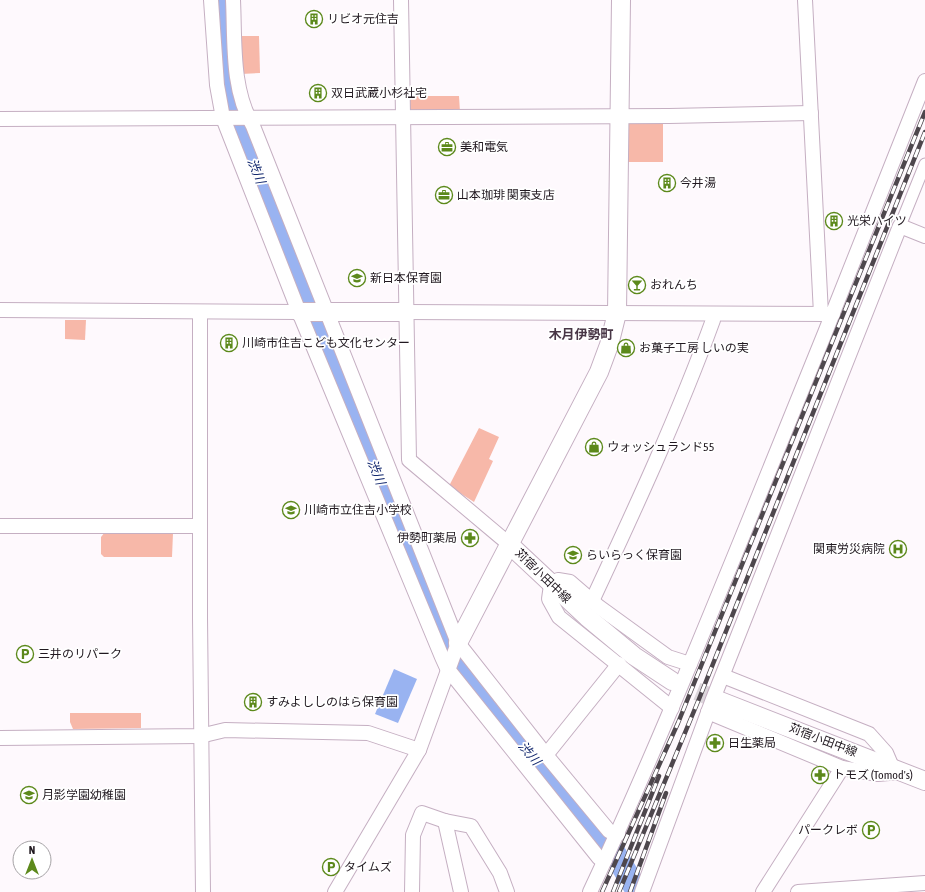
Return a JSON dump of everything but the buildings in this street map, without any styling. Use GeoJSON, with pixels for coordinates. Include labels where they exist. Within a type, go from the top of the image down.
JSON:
{"type":"FeatureCollection","features":[{"type":"Feature","properties":{"kind":"street"},"geometry":{"type":"LineString","coordinates":[[211,0],[216,77],[223,118],[299,312],[447,668],[599,858],[605,860]]}},
{"type":"Feature","properties":{"kind":"street"},"geometry":{"type":"LineString","coordinates":[[233,0],[239,87],[248,118],[253,126],[458,643],[546,756],[609,831],[618,834]]}},
{"type":"Feature","properties":{"kind":"street"},"geometry":{"type":"LineString","coordinates":[[401,0],[409,460],[509,544]]}},
{"type":"Feature","properties":{"kind":"street"},"geometry":{"type":"LineString","coordinates":[[335,892],[419,750],[447,668],[458,643],[599,372],[610,345],[617,313],[620,0]]}},
{"type":"Feature","properties":{"kind":"street"},"geometry":{"type":"LineString","coordinates":[[805,0],[811,113],[827,314]]}},
{"type":"Feature","properties":{"kind":"street"},"geometry":{"type":"LineString","coordinates":[[590,892],[618,834],[672,708],[827,314],[925,81]]}},
{"type":"Feature","properties":{"kind":"street"},"geometry":{"type":"LineString","coordinates":[[0,119],[619,116],[811,113]]}},
{"type":"Feature","properties":{"kind":"street"},"geometry":{"type":"LineString","coordinates":[[647,888],[714,706],[723,676],[925,164]]}},
{"type":"Feature","properties":{"kind":"street"},"geometry":{"type":"LineString","coordinates":[[900,226],[925,236]]}},
{"type":"Feature","properties":{"kind":"street"},"geometry":{"type":"LineString","coordinates":[[0,310],[827,314]]}},
{"type":"Feature","properties":{"kind":"street"},"geometry":{"type":"LineString","coordinates":[[200,312],[200,736],[203,892]]}},
{"type":"Feature","properties":{"kind":"street"},"geometry":{"type":"LineString","coordinates":[[592,601],[622,536],[699,357],[713,320],[713,314]]}},
{"type":"Feature","properties":{"kind":"street"},"geometry":{"type":"LineString","coordinates":[[0,526],[199,526]]}},
{"type":"Feature","properties":{"kind":"street","name":"苅宿小田中線"},"geometry":{"type":"LineString","coordinates":[[509,544],[551,585],[634,656],[672,681]]}},
{"type":"Feature","properties":{"kind":"street"},"geometry":{"type":"LineString","coordinates":[[672,708],[559,617],[549,599],[551,585],[558,580],[570,582],[592,601],[668,657],[690,664]]}},
{"type":"Feature","properties":{"kind":"street"},"geometry":{"type":"LineString","coordinates":[[546,756],[619,664]]}},
{"type":"Feature","properties":{"kind":"street"},"geometry":{"type":"LineString","coordinates":[[714,706],[842,768],[878,774],[897,769],[886,753],[869,734],[723,676]]}},
{"type":"Feature","properties":{"kind":"street","name":"苅宿小田中線"},"geometry":{"type":"LineString","coordinates":[[714,706],[897,769],[925,781]]}},
{"type":"Feature","properties":{"kind":"street"},"geometry":{"type":"LineString","coordinates":[[0,738],[200,736],[225,730],[368,734],[419,750]]}},
{"type":"Feature","properties":{"kind":"street"},"geometry":{"type":"LineString","coordinates":[[763,892],[842,768]]}},
{"type":"Feature","properties":{"kind":"street"},"geometry":{"type":"LineString","coordinates":[[412,892],[413,835],[422,813],[445,821],[471,826],[500,874],[507,892]]}},
{"type":"Feature","properties":{"kind":"street"},"geometry":{"type":"LineString","coordinates":[[445,821],[461,892]]}},
{"type":"Feature","properties":{"kind":"street"},"geometry":{"type":"LineString","coordinates":[[798,892],[925,883]]}},
{"type":"Feature","properties":{"kind":"shaded area"},"geometry":{"type":"Polygon","coordinates":[[[241,36],[259,36],[260,73],[241,74],[241,36]]]}},
{"type":"Feature","properties":{"kind":"shaded area"},"geometry":{"type":"Polygon","coordinates":[[[409,96],[459,96],[460,112],[409,112],[409,96]]]}},
{"type":"Feature","properties":{"kind":"shaded area"},"geometry":{"type":"Polygon","coordinates":[[[628,121],[663,121],[663,162],[628,162],[628,121]]]}},
{"type":"Feature","properties":{"kind":"shaded area"},"geometry":{"type":"Polygon","coordinates":[[[65,320],[86,320],[85,340],[65,339],[65,320]]]}},
{"type":"Feature","properties":{"kind":"shaded area"},"geometry":{"type":"Polygon","coordinates":[[[479,428],[499,437],[489,459],[493,461],[474,502],[449,486],[479,428]]]}},
{"type":"Feature","properties":{"kind":"shaded area"},"geometry":{"type":"Polygon","coordinates":[[[105,532],[173,533],[172,557],[104,557],[101,554],[101,537],[105,532]]]}},
{"type":"Feature","properties":{"kind":"shaded area"},"geometry":{"type":"Polygon","coordinates":[[[70,713],[141,713],[141,728],[73,729],[70,722],[70,713]]]}},
{"type":"Feature","properties":{"kind":"water"},"geometry":{"type":"Polygon","coordinates":[[[394,669],[417,679],[398,723],[375,714],[394,669]]]}},
{"type":"Feature","properties":{"kind":"waterway","name":"渋川"},"geometry":{"type":"LineString","coordinates":[[221,0],[223,54],[236,116],[449,653],[455,664],[615,854],[638,892]]}},
{"type":"Feature","properties":{"kind":"tunnel"},"geometry":{"type":"LineString","coordinates":[[672,681],[720,701]]}},
{"type":"Feature","properties":{"kind":"railway"},"geometry":{"type":"LineString","coordinates":[[602,892],[678,723],[925,112]]}},
{"type":"Feature","properties":{"kind":"railway"},"geometry":{"type":"LineString","coordinates":[[619,892],[699,699],[925,132]]}},
{"type":"Feature","properties":{"kind":"railway"},"geometry":{"type":"LineString","coordinates":[[613,892],[659,776]]}},
{"type":"Feature","properties":{"kind":"railway"},"geometry":{"type":"LineString","coordinates":[[630,892],[666,793]]}},
{"type":"Feature","properties":{"kind":"place","name":"リビオ元住吉"},"geometry":{"type":"Point","coordinates":[314,19]}},
{"type":"Feature","properties":{"kind":"place","name":"双日武蔵小杉社宅"},"geometry":{"type":"Point","coordinates":[318,93]}},
{"type":"Feature","properties":{"kind":"place","name":"美和電気"},"geometry":{"type":"Point","coordinates":[447,147]}},
{"type":"Feature","properties":{"kind":"place","name":"今井湯"},"geometry":{"type":"Point","coordinates":[667,183]}},
{"type":"Feature","properties":{"kind":"place","name":"山本珈琲 関東支店"},"geometry":{"type":"Point","coordinates":[444,195]}},
{"type":"Feature","properties":{"kind":"place","name":"光栄ハイツ"},"geometry":{"type":"Point","coordinates":[834,221]}},
{"type":"Feature","properties":{"kind":"place","name":"新日本保育園"},"geometry":{"type":"Point","coordinates":[357,278]}},
{"type":"Feature","properties":{"kind":"place","name":"おれんち"},"geometry":{"type":"Point","coordinates":[637,285]}},
{"type":"Feature","properties":{"kind":"place","name":"川崎市住吉こども文化センター"},"geometry":{"type":"Point","coordinates":[229,343]}},
{"type":"Feature","properties":{"kind":"place","name":"お菓子工房 しいの実"},"geometry":{"type":"Point","coordinates":[626,348]}},
{"type":"Feature","properties":{"kind":"place","name":"ウォッシュランド55"},"geometry":{"type":"Point","coordinates":[594,447]}},
{"type":"Feature","properties":{"kind":"place","name":"川崎市立住吉小学校"},"geometry":{"type":"Point","coordinates":[291,510]}},
{"type":"Feature","properties":{"kind":"place","name":"伊勢町薬局"},"geometry":{"type":"Point","coordinates":[470,538]}},
{"type":"Feature","properties":{"kind":"place","name":"関東労災病院"},"geometry":{"type":"Point","coordinates":[898,549]}},
{"type":"Feature","properties":{"kind":"place","name":"らいらっく保育園"},"geometry":{"type":"Point","coordinates":[573,555]}},
{"type":"Feature","properties":{"kind":"place","name":"三井のリパーク"},"geometry":{"type":"Point","coordinates":[25,654]}},
{"type":"Feature","properties":{"kind":"place","name":"すみよししのはら保育園"},"geometry":{"type":"Point","coordinates":[253,702]}},
{"type":"Feature","properties":{"kind":"place","name":"日生薬局"},"geometry":{"type":"Point","coordinates":[715,743]}},
{"type":"Feature","properties":{"kind":"place","name":"トモズ (Tomod's)"},"geometry":{"type":"Point","coordinates":[820,775]}},
{"type":"Feature","properties":{"kind":"place","name":"月影学園幼稚園"},"geometry":{"type":"Point","coordinates":[29,795]}},
{"type":"Feature","properties":{"kind":"place","name":"パークレボ"},"geometry":{"type":"Point","coordinates":[871,830]}},
{"type":"Feature","properties":{"kind":"place","name":"タイムズ"},"geometry":{"type":"Point","coordinates":[331,867]}},
{"type":"Feature","properties":{"kind":"district","name":"木月伊勢町"},"geometry":{"type":"Point","coordinates":[581,334]}}]}
